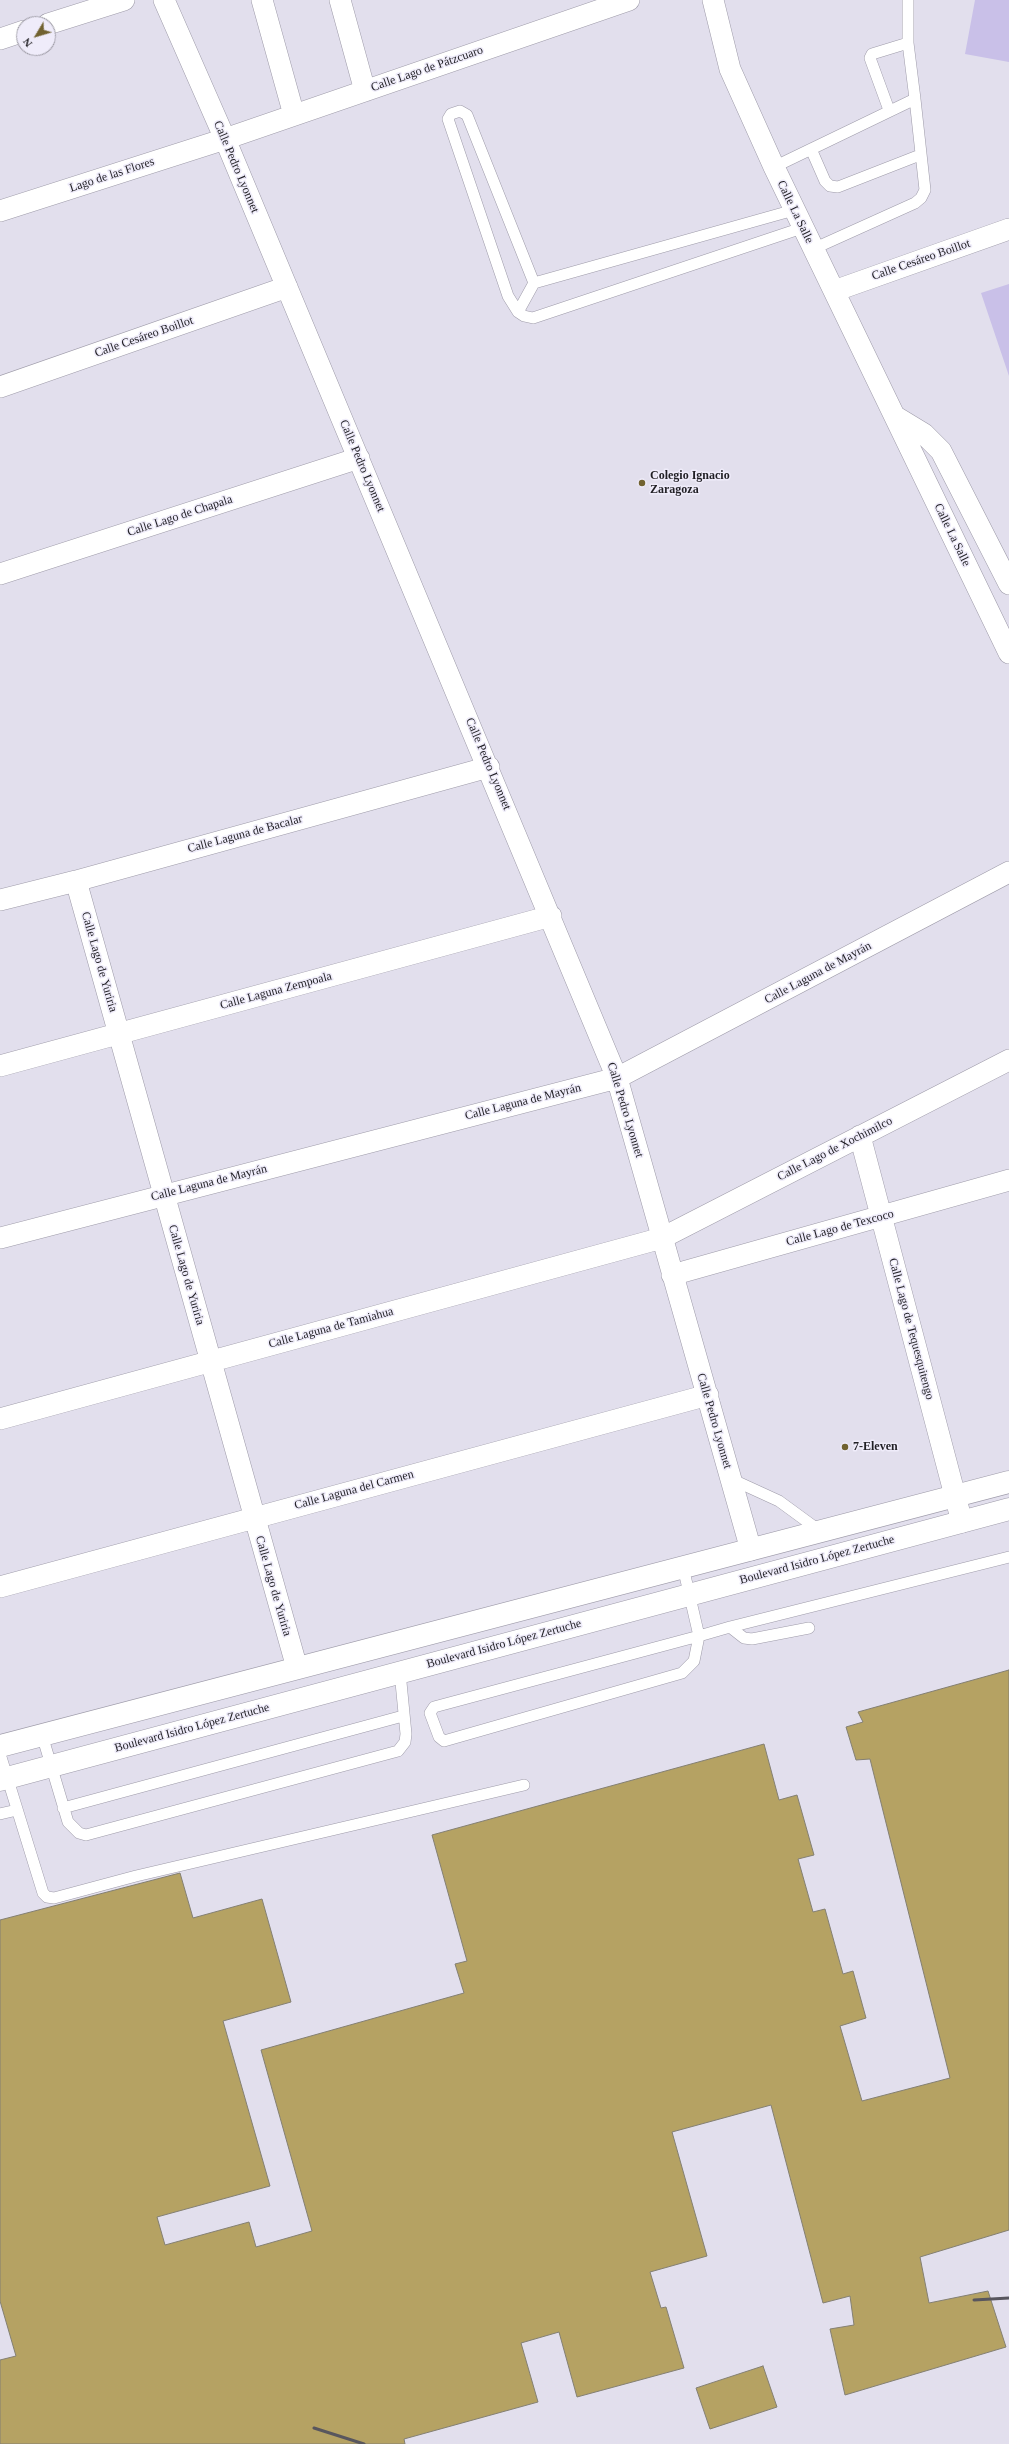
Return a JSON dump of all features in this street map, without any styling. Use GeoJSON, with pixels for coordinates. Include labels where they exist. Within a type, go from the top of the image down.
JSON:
{"type":"FeatureCollection","features":[{"type":"Feature","properties":{"kind":"main road"},"geometry":{"type":"LineString","coordinates":[[0,1746],[1009,1482]]}},
{"type":"Feature","properties":{"kind":"main road","name":"Boulevard Isidro López Zertuche"},"geometry":{"type":"LineString","coordinates":[[4,1779],[1009,1509]]}},
{"type":"Feature","properties":{"kind":"main road"},"geometry":{"type":"LineString","coordinates":[[622,1584],[629,1611]]}},
{"type":"Feature","properties":{"kind":"street"},"geometry":{"type":"LineString","coordinates":[[56,21],[124,0]]}},
{"type":"Feature","properties":{"kind":"street","name":"Calle Pedro Lyonnet"},"geometry":{"type":"LineString","coordinates":[[164,0],[225,139],[552,916],[617,1078],[751,1550]]}},
{"type":"Feature","properties":{"kind":"street"},"geometry":{"type":"LineString","coordinates":[[262,0],[294,115]]}},
{"type":"Feature","properties":{"kind":"street"},"geometry":{"type":"LineString","coordinates":[[340,0],[365,91]]}},
{"type":"Feature","properties":{"kind":"street","name":"Calle Lago de Pátzcuaro"},"geometry":{"type":"LineString","coordinates":[[225,139],[629,0]]}},
{"type":"Feature","properties":{"kind":"street","name":"Calle La Salle"},"geometry":{"type":"LineString","coordinates":[[713,0],[730,69],[774,167],[1009,653]]}},
{"type":"Feature","properties":{"kind":"street"},"geometry":{"type":"LineString","coordinates":[[0,39],[16,34]]}},
{"type":"Feature","properties":{"kind":"street","name":"Lago de las Flores"},"geometry":{"type":"LineString","coordinates":[[0,211],[225,139]]}},
{"type":"Feature","properties":{"kind":"street","name":"Calle Cesáreo Boillot"},"geometry":{"type":"LineString","coordinates":[[834,290],[1009,229]]}},
{"type":"Feature","properties":{"kind":"street","name":"Calle Cesáreo Boillot"},"geometry":{"type":"LineString","coordinates":[[0,387],[287,287]]}},
{"type":"Feature","properties":{"kind":"street"},"geometry":{"type":"LineString","coordinates":[[896,417],[924,434],[941,450],[1009,584]]}},
{"type":"Feature","properties":{"kind":"street","name":"Calle Lago de Chapala"},"geometry":{"type":"LineString","coordinates":[[0,574],[359,458]]}},
{"type":"Feature","properties":{"kind":"street","name":"Calle Laguna de Bacalar"},"geometry":{"type":"LineString","coordinates":[[0,900],[76,881],[489,767]]}},
{"type":"Feature","properties":{"kind":"street","name":"Calle Laguna de Mayrán"},"geometry":{"type":"LineString","coordinates":[[0,1238],[617,1078],[1009,872]]}},
{"type":"Feature","properties":{"kind":"street","name":"Calle Lago de Yuriria"},"geometry":{"type":"LineString","coordinates":[[76,881],[297,1668]]}},
{"type":"Feature","properties":{"kind":"street","name":"Calle Laguna Zempoala"},"geometry":{"type":"LineString","coordinates":[[0,1066],[552,916]]}},
{"type":"Feature","properties":{"kind":"street","name":"Calle Lago de Xochimilco"},"geometry":{"type":"LineString","coordinates":[[662,1238],[1009,1060]]}},
{"type":"Feature","properties":{"kind":"street","name":"Calle Lago de Tequesquitengo"},"geometry":{"type":"LineString","coordinates":[[860,1136],[962,1522]]}},
{"type":"Feature","properties":{"kind":"street","name":"Calle Lago de Texcoco"},"geometry":{"type":"LineString","coordinates":[[672,1274],[882,1217],[1009,1180]]}},
{"type":"Feature","properties":{"kind":"street","name":"Calle Laguna de Tamiahua"},"geometry":{"type":"LineString","coordinates":[[0,1419],[211,1360],[662,1238]]}},
{"type":"Feature","properties":{"kind":"street","name":"Calle Laguna del Carmen"},"geometry":{"type":"LineString","coordinates":[[0,1587],[708,1395]]}},
{"type":"Feature","properties":{"kind":"lane"},"geometry":{"type":"LineString","coordinates":[[813,249],[915,203],[921,198],[925,190],[908,43],[908,0]]}},
{"type":"Feature","properties":{"kind":"lane"},"geometry":{"type":"LineString","coordinates":[[889,110],[870,56],[908,43]]}},
{"type":"Feature","properties":{"kind":"lane"},"geometry":{"type":"LineString","coordinates":[[774,167],[889,110],[915,99]]}},
{"type":"Feature","properties":{"kind":"lane"},"geometry":{"type":"LineString","coordinates":[[534,283],[467,115],[460,111],[451,114],[448,119],[508,296],[518,312],[533,318],[798,219]]}},
{"type":"Feature","properties":{"kind":"lane"},"geometry":{"type":"LineString","coordinates":[[811,149],[825,181],[830,186],[838,187],[920,155]]}},
{"type":"Feature","properties":{"kind":"lane"},"geometry":{"type":"LineString","coordinates":[[518,312],[534,283],[798,219]]}},
{"type":"Feature","properties":{"kind":"lane"},"geometry":{"type":"LineString","coordinates":[[731,1479],[779,1501],[821,1531]]}},
{"type":"Feature","properties":{"kind":"lane"},"geometry":{"type":"LineString","coordinates":[[683,1568],[699,1636],[694,1661],[682,1673],[444,1741],[439,1737],[430,1713],[434,1707],[699,1636],[730,1627],[1009,1557]]}},
{"type":"Feature","properties":{"kind":"lane"},"geometry":{"type":"LineString","coordinates":[[730,1627],[744,1638],[752,1639],[809,1628]]}},
{"type":"Feature","properties":{"kind":"lane"},"geometry":{"type":"LineString","coordinates":[[42,1735],[63,1808],[73,1828],[86,1835],[398,1751],[404,1742],[400,1672]]}},
{"type":"Feature","properties":{"kind":"lane"},"geometry":{"type":"LineString","coordinates":[[63,1808],[403,1716]]}},
{"type":"Feature","properties":{"kind":"lane"},"geometry":{"type":"LineString","coordinates":[[0,1754],[4,1779],[17,1810],[43,1893],[47,1897],[54,1898],[143,1875],[524,1785]]}},
{"type":"Feature","properties":{"kind":"lane"},"geometry":{"type":"LineString","coordinates":[[0,1814],[17,1810]]}},
{"type":"Feature","properties":{"kind":"shaded area"},"geometry":{"type":"Polygon","coordinates":[[[975,0],[1009,0],[1009,62],[965,54],[975,0]]]}},
{"type":"Feature","properties":{"kind":"shaded area"},"geometry":{"type":"Polygon","coordinates":[[[1009,284],[1009,376],[981,293],[1009,284]]]}},
{"type":"Feature","properties":{"kind":"building"},"geometry":{"type":"Polygon","coordinates":[[[1009,1670],[1009,2230],[920,2257],[929,2303],[988,2291],[1006,2347],[845,2395],[830,2329],[854,2325],[850,2296],[823,2303],[771,2105],[672,2132],[707,2256],[650,2272],[661,2308],[666,2307],[684,2368],[577,2397],[559,2332],[521,2343],[538,2402],[404,2439],[405,2444],[0,2444],[0,2360],[16,2356],[0,2301],[0,1920],[180,1873],[193,1918],[262,1899],[291,2002],[223,2021],[270,2186],[157,2217],[165,2245],[249,2222],[256,2247],[312,2231],[261,2050],[464,1993],[455,1964],[467,1961],[432,1835],[764,1744],[779,1800],[797,1795],[814,1855],[798,1859],[813,1912],[825,1909],[843,1974],[853,1971],[866,2018],[840,2026],[862,2101],[950,2078],[870,1759],[856,1760],[846,1727],[863,1722],[858,1712],[1009,1670]]]}},
{"type":"Feature","properties":{"kind":"building"},"geometry":{"type":"Polygon","coordinates":[[[763,2366],[777,2407],[710,2429],[696,2388],[763,2366]]]}},
{"type":"Feature","properties":{"kind":"railway"},"geometry":{"type":"LineString","coordinates":[[974,2300],[1009,2298]]}},
{"type":"Feature","properties":{"kind":"railway"},"geometry":{"type":"LineString","coordinates":[[314,2428],[364,2444]]}},
{"type":"Feature","properties":{"kind":"place","name":"Colegio Ignacio Zaragoza"},"geometry":{"type":"Point","coordinates":[642,483]}},
{"type":"Feature","properties":{"kind":"place","name":"7-Eleven"},"geometry":{"type":"Point","coordinates":[845,1447]}}]}
